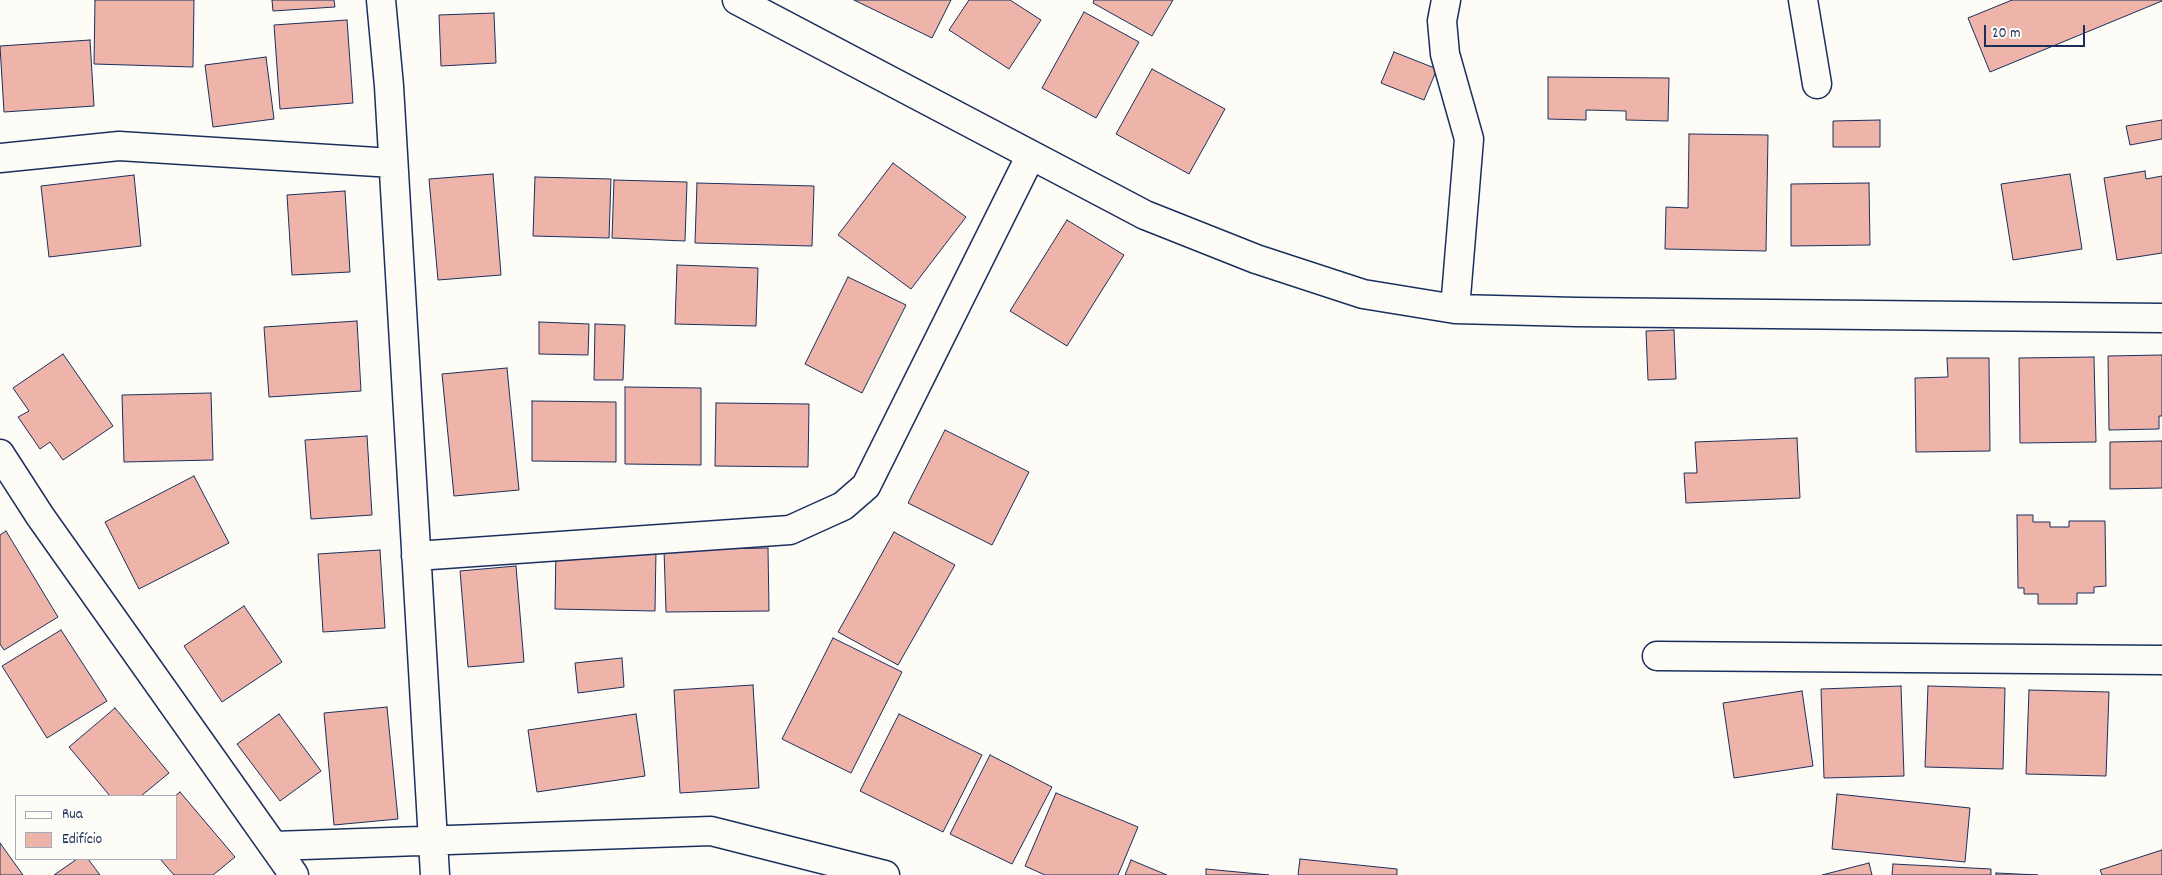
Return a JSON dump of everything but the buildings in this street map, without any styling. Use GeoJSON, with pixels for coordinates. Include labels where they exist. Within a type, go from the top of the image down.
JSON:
{"type":"FeatureCollection","features":[{"type":"Feature","properties":{"kind":"street"},"geometry":{"type":"LineString","coordinates":[[381,0],[389,86],[435,875]]}},
{"type":"Feature","properties":{"kind":"street"},"geometry":{"type":"LineString","coordinates":[[737,0],[1145,215],[1256,259],[1363,294],[1455,308],[1576,312],[2162,318]]}},
{"type":"Feature","properties":{"kind":"street"},"geometry":{"type":"LineString","coordinates":[[1446,0],[1442,21],[1445,54],[1469,139],[1455,308]]}},
{"type":"Feature","properties":{"kind":"street"},"geometry":{"type":"LineString","coordinates":[[1803,0],[1817,84]]}},
{"type":"Feature","properties":{"kind":"street"},"geometry":{"type":"LineString","coordinates":[[0,158],[119,146],[393,162]]}},
{"type":"Feature","properties":{"kind":"street"},"geometry":{"type":"LineString","coordinates":[[416,556],[790,530],[843,506],[866,486],[1031,155]]}},
{"type":"Feature","properties":{"kind":"street"},"geometry":{"type":"LineString","coordinates":[[0,454],[40,516],[294,875]]}},
{"type":"Feature","properties":{"kind":"street"},"geometry":{"type":"LineString","coordinates":[[1657,656],[2162,660]]}},
{"type":"Feature","properties":{"kind":"street"},"geometry":{"type":"LineString","coordinates":[[274,846],[711,831],[885,875]]}}]}
